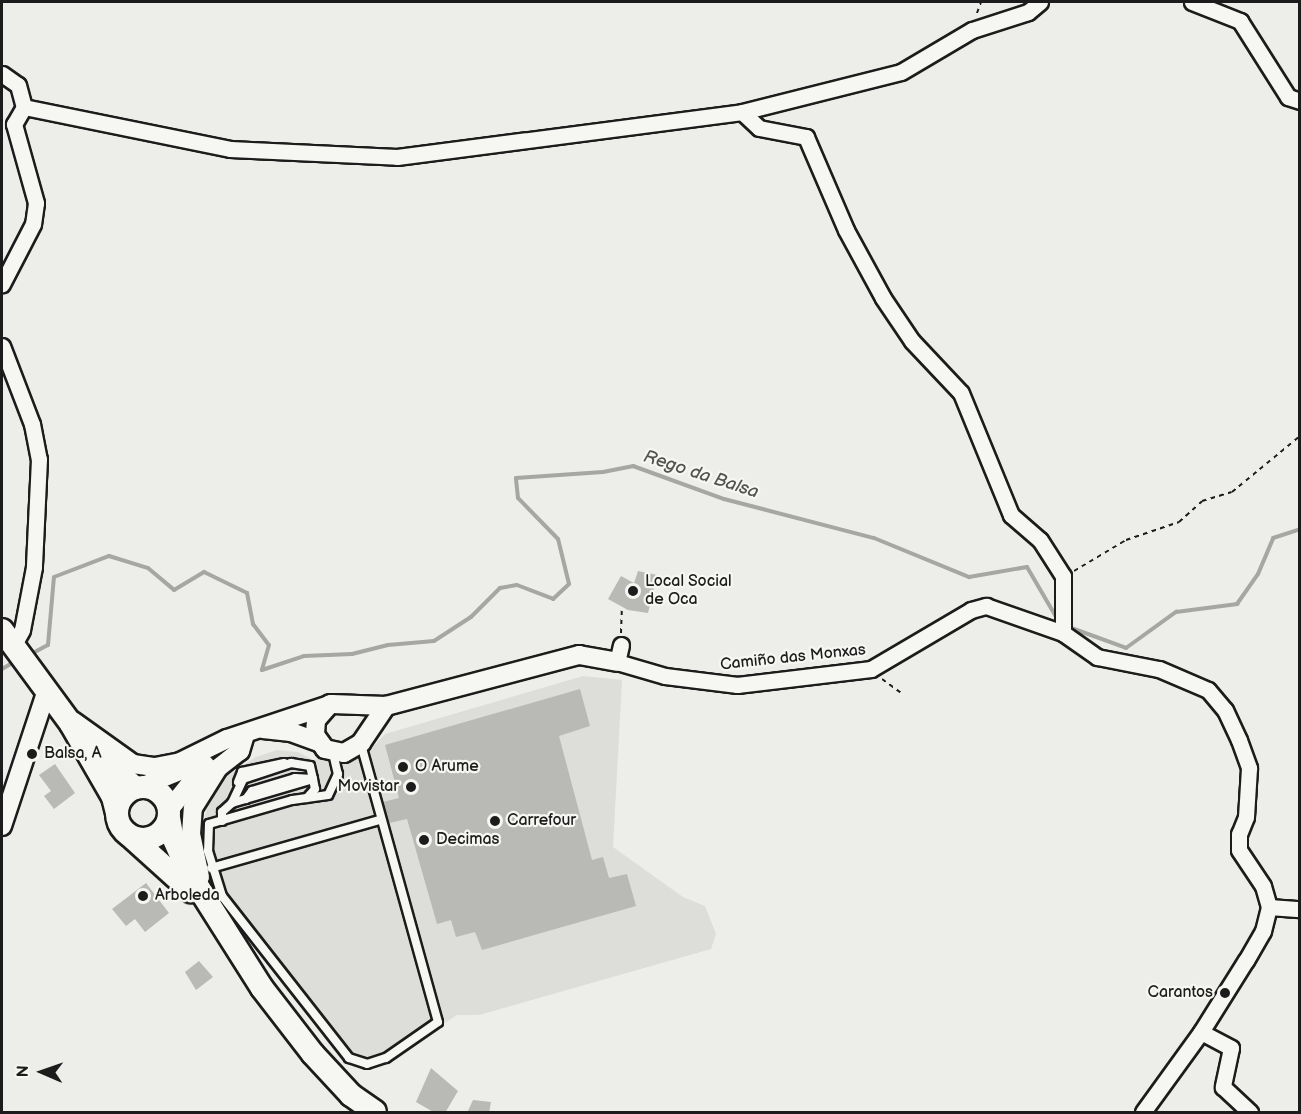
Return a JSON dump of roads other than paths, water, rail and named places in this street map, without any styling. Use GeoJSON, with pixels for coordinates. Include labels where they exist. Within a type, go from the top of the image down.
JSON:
{"type":"FeatureCollection","features":[{"type":"Feature","properties":{"kind":"main road"},"geometry":{"type":"LineString","coordinates":[[7,638],[67,718],[113,797],[117,813],[128,834],[179,877],[230,938]]}},
{"type":"Feature","properties":{"kind":"main road"},"geometry":{"type":"LineString","coordinates":[[67,718],[139,787],[158,791],[169,814],[172,835],[188,871],[262,988],[313,1054],[351,1095],[375,1113]]}},
{"type":"Feature","properties":{"kind":"main road"},"geometry":{"type":"LineString","coordinates":[[117,813],[122,797],[139,787]]}},
{"type":"Feature","properties":{"kind":"main road"},"geometry":{"type":"LineString","coordinates":[[128,834],[153,837],[169,814]]}},
{"type":"Feature","properties":{"kind":"street"},"geometry":{"type":"LineString","coordinates":[[24,107],[230,149],[397,157],[742,112],[900,72],[972,30],[1028,12],[1040,2]]}},
{"type":"Feature","properties":{"kind":"street"},"geometry":{"type":"LineString","coordinates":[[1192,2],[1240,21],[1288,98],[1299,101]]}},
{"type":"Feature","properties":{"kind":"street"},"geometry":{"type":"LineString","coordinates":[[2,74],[18,85],[24,107],[14,124],[36,203],[33,224],[2,284]]}},
{"type":"Feature","properties":{"kind":"street"},"geometry":{"type":"LineString","coordinates":[[742,112],[759,128],[806,137],[846,230],[883,298],[912,340],[961,393],[1011,515],[1040,540],[1063,576],[1061,617],[1063,633]]}},
{"type":"Feature","properties":{"kind":"street"},"geometry":{"type":"LineString","coordinates":[[2,346],[32,424],[39,459],[34,567],[22,630],[7,638]]}},
{"type":"Feature","properties":{"kind":"street","name":"Camiño das Monxas"},"geometry":{"type":"LineString","coordinates":[[619,653],[687,681],[736,685],[871,669],[971,610],[986,606],[1063,633],[1097,657],[1159,669],[1208,690],[1225,710],[1249,768],[1246,817],[1239,834],[1239,850],[1263,886],[1269,907]]}},
{"type":"Feature","properties":{"kind":"street"},"geometry":{"type":"LineString","coordinates":[[139,787],[179,773],[252,732],[288,716],[332,704],[355,707],[387,706],[579,655],[619,653]]}},
{"type":"Feature","properties":{"kind":"street"},"geometry":{"type":"LineString","coordinates":[[2,826],[47,690]]}},
{"type":"Feature","properties":{"kind":"street"},"geometry":{"type":"LineString","coordinates":[[326,747],[316,720],[332,704]]}},
{"type":"Feature","properties":{"kind":"street"},"geometry":{"type":"LineString","coordinates":[[34,731],[45,724],[67,718],[111,751],[133,764],[155,767],[180,762],[227,739],[252,732],[284,730],[326,747],[353,750],[387,706]]}},
{"type":"Feature","properties":{"kind":"street"},"geometry":{"type":"LineString","coordinates":[[355,707],[364,719],[363,738]]}},
{"type":"Feature","properties":{"kind":"street"},"geometry":{"type":"LineString","coordinates":[[169,814],[206,764],[252,732]]}},
{"type":"Feature","properties":{"kind":"street"},"geometry":{"type":"LineString","coordinates":[[230,938],[195,866],[190,834],[193,808],[203,787],[218,768],[240,751],[252,732]]}},
{"type":"Feature","properties":{"kind":"street"},"geometry":{"type":"LineString","coordinates":[[1148,1112],[1201,1032],[1263,931],[1269,907],[1299,909]]}},
{"type":"Feature","properties":{"kind":"street"},"geometry":{"type":"LineString","coordinates":[[1201,1032],[1231,1048],[1223,1087],[1250,1113]]}},
{"type":"Feature","properties":{"kind":"lane"},"geometry":{"type":"LineString","coordinates":[[326,747],[338,774],[334,787],[328,795],[306,798],[209,824],[212,868],[222,896],[346,1055],[367,1064],[386,1058],[438,1022],[380,820],[363,738]]}},
{"type":"Feature","properties":{"kind":"lane"},"geometry":{"type":"LineString","coordinates":[[232,803],[238,783],[291,763],[310,766],[315,789],[306,798]]}},
{"type":"Feature","properties":{"kind":"lane"},"geometry":{"type":"LineString","coordinates":[[222,821],[222,812],[232,803],[313,779]]}},
{"type":"Feature","properties":{"kind":"lane"},"geometry":{"type":"LineString","coordinates":[[212,868],[380,820]]}},
{"type":"Feature","properties":{"kind":"waterway","name":"Rego da Balsa"},"geometry":{"type":"LineString","coordinates":[[31,654],[48,645],[54,577],[109,556],[148,568],[174,590],[204,572],[247,593],[253,624],[269,645],[262,670],[304,656],[352,654],[388,645],[434,641],[471,617],[500,588],[517,585],[553,599],[569,584],[558,539],[518,498],[516,478],[603,472],[633,466],[724,499],[874,538],[969,577],[1027,567],[1058,620]]}},
{"type":"Feature","properties":{"kind":"waterway","name":"Rego da Balsa"},"geometry":{"type":"LineString","coordinates":[[1066,626],[1126,648],[1176,612],[1237,604],[1258,574],[1273,538],[1300,529]]}},
{"type":"Feature","properties":{"kind":"waterway","name":"Rego da Balsa"},"geometry":{"type":"LineString","coordinates":[[2,669],[16,661]]}},
{"type":"Feature","properties":{"kind":"place","name":"Local Social de Oca"},"geometry":{"type":"Point","coordinates":[633,591]}},
{"type":"Feature","properties":{"kind":"place","name":"Balsa, A"},"geometry":{"type":"Point","coordinates":[32,754]}},
{"type":"Feature","properties":{"kind":"place","name":"O Arume"},"geometry":{"type":"Point","coordinates":[403,767]}},
{"type":"Feature","properties":{"kind":"place","name":"Movistar"},"geometry":{"type":"Point","coordinates":[411,787]}},
{"type":"Feature","properties":{"kind":"place","name":"Carrefour"},"geometry":{"type":"Point","coordinates":[495,821]}},
{"type":"Feature","properties":{"kind":"place","name":"Decimas"},"geometry":{"type":"Point","coordinates":[424,840]}},
{"type":"Feature","properties":{"kind":"place","name":"Arboleda"},"geometry":{"type":"Point","coordinates":[143,896]}},
{"type":"Feature","properties":{"kind":"place","name":"Carantos"},"geometry":{"type":"Point","coordinates":[1225,993]}}]}
